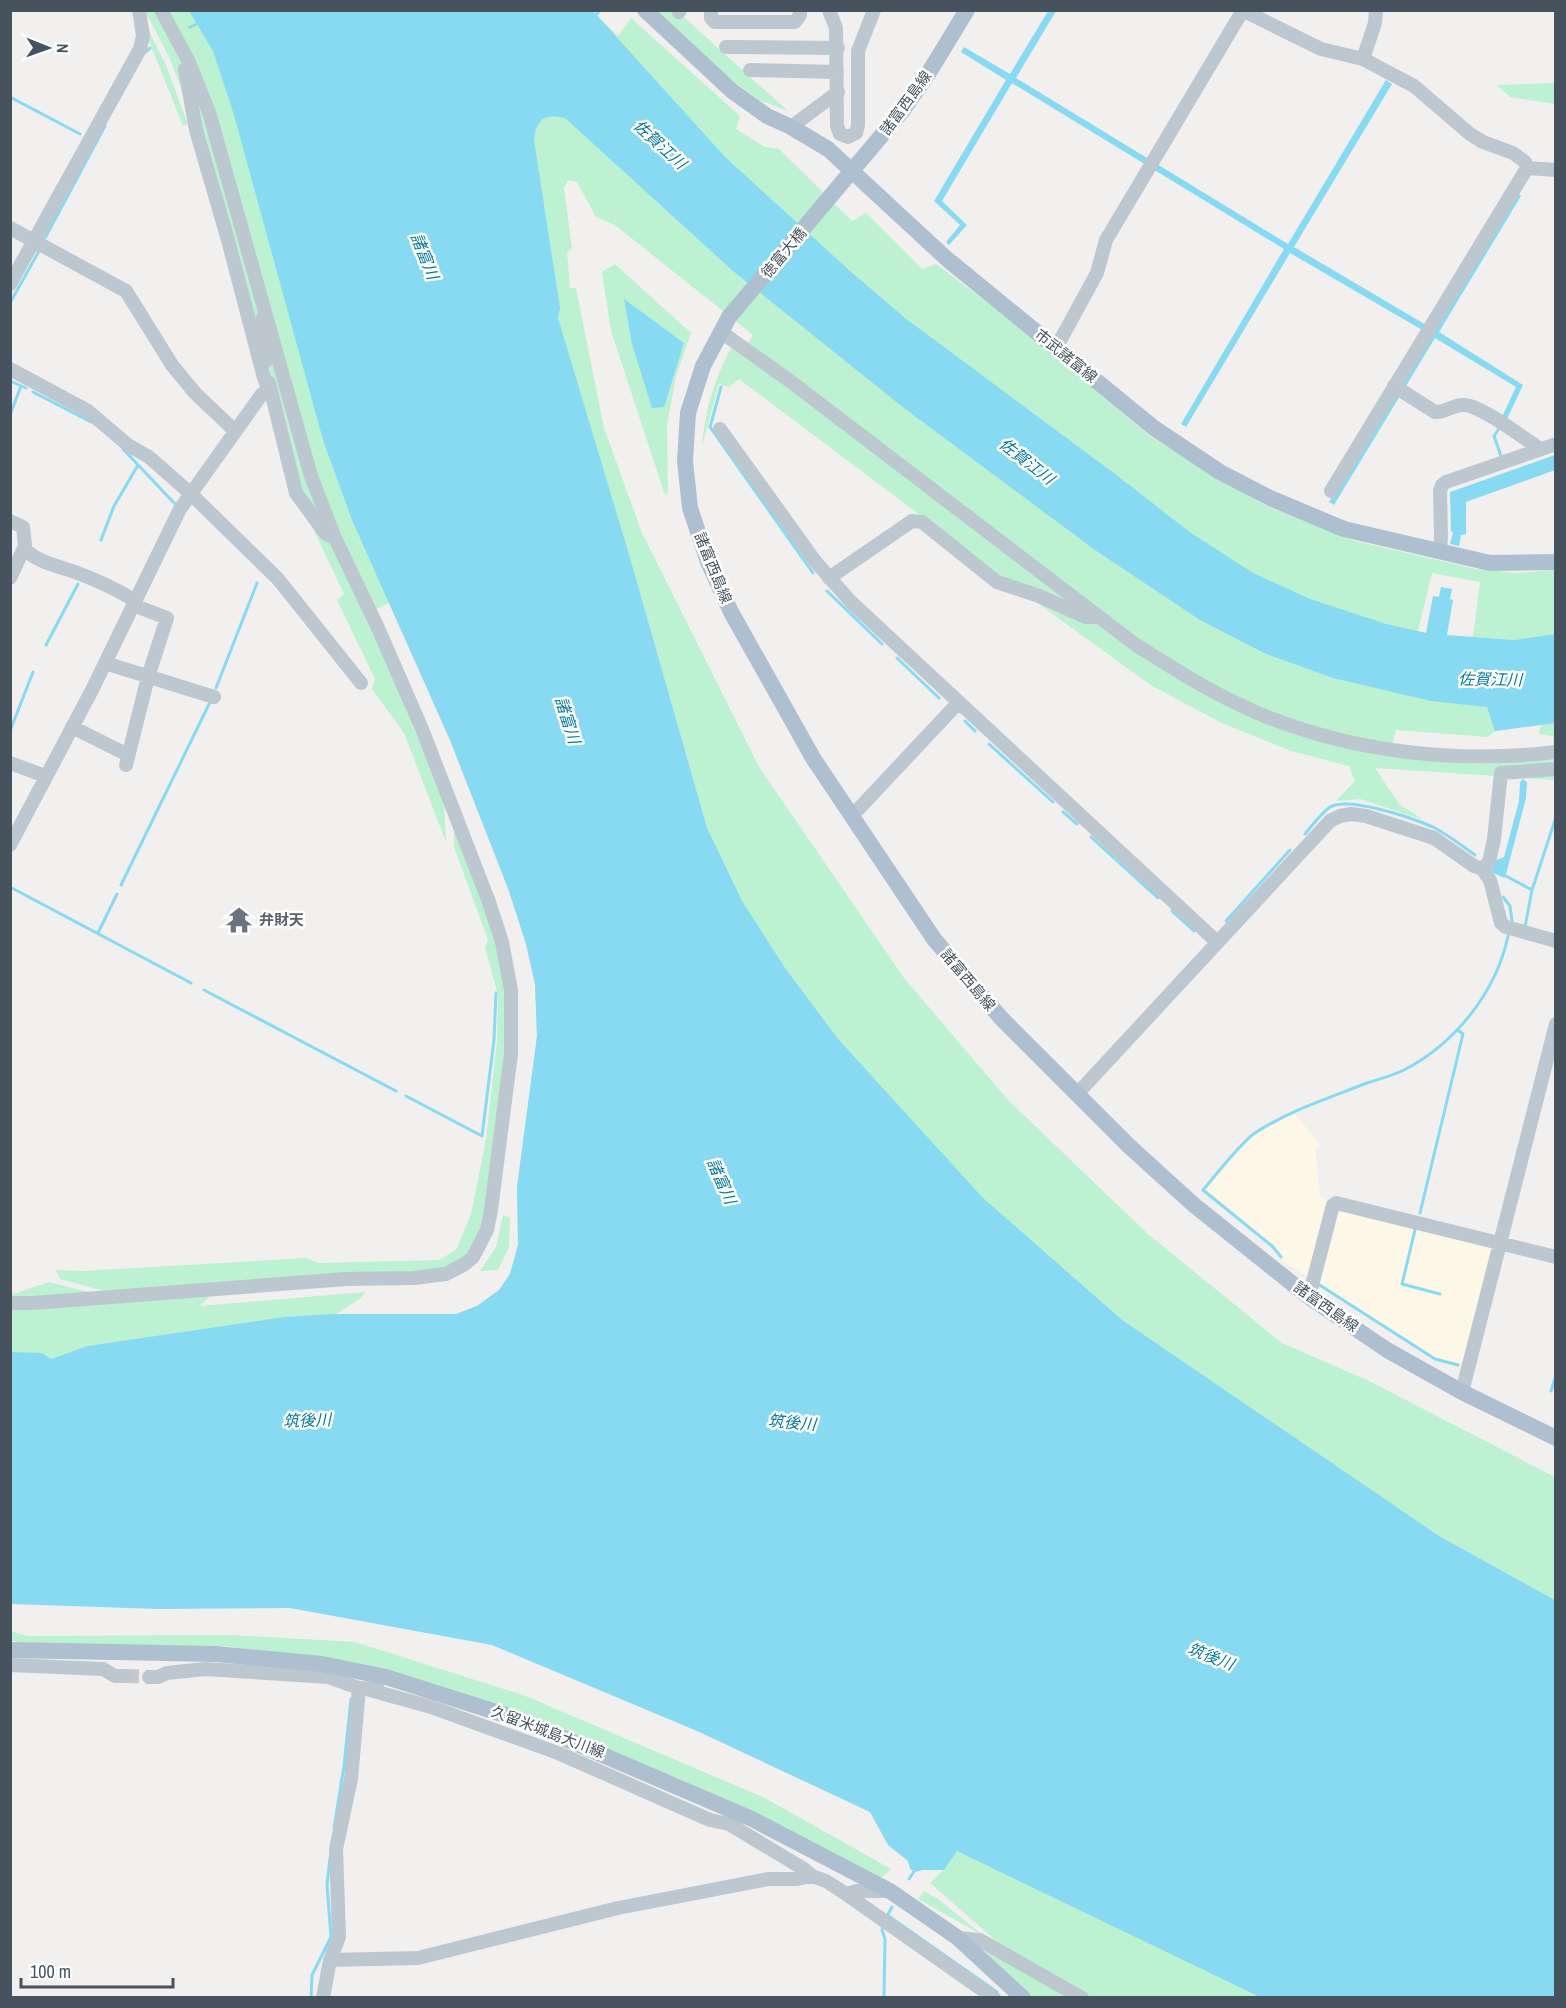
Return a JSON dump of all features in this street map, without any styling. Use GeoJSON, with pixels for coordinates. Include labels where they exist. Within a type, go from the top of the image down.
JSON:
{"type":"FeatureCollection","features":[{"type":"Feature","properties":{"kind":"main road","name":"市武諸富線"},"geometry":{"type":"LineString","coordinates":[[645,10],[732,91],[767,116],[828,149],[947,260],[1154,428],[1220,472],[1270,498],[1344,529],[1490,563],[1556,562]]}},
{"type":"Feature","properties":{"kind":"main road","name":"諸富西島線"},"geometry":{"type":"LineString","coordinates":[[838,189],[903,110],[967,10]]}},
{"type":"Feature","properties":{"kind":"main road","name":"徳富大橋"},"geometry":{"type":"LineString","coordinates":[[729,317],[838,189]]}},
{"type":"Feature","properties":{"kind":"main road","name":"諸富西島線"},"geometry":{"type":"LineString","coordinates":[[729,317],[703,366],[688,413],[686,460],[690,508],[708,562],[731,612],[813,758],[934,939],[1000,1018],[1129,1146],[1194,1205],[1309,1297],[1388,1350],[1462,1392],[1556,1438]]}},
{"type":"Feature","properties":{"kind":"main road","name":"久留米城島大川線"},"geometry":{"type":"LineString","coordinates":[[10,1650],[228,1655],[322,1664],[386,1677],[521,1720],[752,1819],[890,1891],[958,1938],[1023,1998]]}},
{"type":"Feature","properties":{"kind":"street"},"geometry":{"type":"LineString","coordinates":[[10,284],[140,49],[143,36],[139,10]]}},
{"type":"Feature","properties":{"kind":"street"},"geometry":{"type":"LineString","coordinates":[[10,1303],[346,1280],[434,1277],[446,1274],[465,1264],[481,1244],[491,1210],[511,1054],[513,1018],[508,966],[489,902],[422,729],[378,628],[334,538],[311,476],[220,145],[188,60],[161,10]]}},
{"type":"Feature","properties":{"kind":"street"},"geometry":{"type":"LineString","coordinates":[[711,10],[711,18],[715,22],[795,22],[800,15],[800,10]]}},
{"type":"Feature","properties":{"kind":"street"},"geometry":{"type":"LineString","coordinates":[[829,10],[836,28],[838,48],[837,126],[840,134],[848,137],[856,133],[858,125],[858,51],[874,10]]}},
{"type":"Feature","properties":{"kind":"street"},"geometry":{"type":"LineString","coordinates":[[1363,59],[1375,23],[1376,10]]}},
{"type":"Feature","properties":{"kind":"street"},"geometry":{"type":"LineString","coordinates":[[1056,348],[1098,273],[1106,240],[1243,11],[1321,50],[1363,59],[1414,86],[1470,134],[1483,142],[1513,153],[1525,162],[1527,168],[1428,332],[1398,388],[1331,490]]}},
{"type":"Feature","properties":{"kind":"street"},"geometry":{"type":"LineString","coordinates":[[726,47],[838,48]]}},
{"type":"Feature","properties":{"kind":"street"},"geometry":{"type":"LineString","coordinates":[[188,60],[185,67],[196,130],[264,378],[273,399],[296,493],[326,534],[334,538]]}},
{"type":"Feature","properties":{"kind":"street"},"geometry":{"type":"LineString","coordinates":[[750,70],[837,72]]}},
{"type":"Feature","properties":{"kind":"street"},"geometry":{"type":"LineString","coordinates":[[791,127],[837,92]]}},
{"type":"Feature","properties":{"kind":"street"},"geometry":{"type":"LineString","coordinates":[[1527,168],[1556,170]]}},
{"type":"Feature","properties":{"kind":"street"},"geometry":{"type":"LineString","coordinates":[[10,228],[126,291],[172,365],[195,393],[235,431]]}},
{"type":"Feature","properties":{"kind":"street"},"geometry":{"type":"LineString","coordinates":[[265,304],[262,321],[269,391]]}},
{"type":"Feature","properties":{"kind":"street"},"geometry":{"type":"LineString","coordinates":[[721,332],[790,381],[1136,645],[1183,675],[1212,690],[1259,713],[1326,736],[1394,750],[1493,757],[1556,752]]}},
{"type":"Feature","properties":{"kind":"street"},"geometry":{"type":"LineString","coordinates":[[10,369],[87,411],[128,445],[149,457],[190,493],[278,579],[361,683]]}},
{"type":"Feature","properties":{"kind":"street"},"geometry":{"type":"LineString","coordinates":[[1398,388],[1435,412],[1462,405],[1471,406],[1540,449]]}},
{"type":"Feature","properties":{"kind":"street"},"geometry":{"type":"LineString","coordinates":[[10,845],[105,663],[180,509],[262,394],[269,391]]}},
{"type":"Feature","properties":{"kind":"street"},"geometry":{"type":"LineString","coordinates":[[720,429],[829,578],[851,602],[1217,942]]}},
{"type":"Feature","properties":{"kind":"street"},"geometry":{"type":"LineString","coordinates":[[1440,552],[1440,491],[1442,485],[1556,444]]}},
{"type":"Feature","properties":{"kind":"street"},"geometry":{"type":"LineString","coordinates":[[10,521],[23,527],[24,549],[10,578]]}},
{"type":"Feature","properties":{"kind":"street"},"geometry":{"type":"LineString","coordinates":[[829,578],[912,521],[922,522],[997,582],[1040,596],[1086,617],[1101,618]]}},
{"type":"Feature","properties":{"kind":"street"},"geometry":{"type":"LineString","coordinates":[[24,549],[33,558],[122,592],[134,603],[166,618],[148,676],[127,760],[72,727]]}},
{"type":"Feature","properties":{"kind":"street"},"geometry":{"type":"LineString","coordinates":[[105,663],[214,697]]}},
{"type":"Feature","properties":{"kind":"street"},"geometry":{"type":"LineString","coordinates":[[852,816],[959,702]]}},
{"type":"Feature","properties":{"kind":"street"},"geometry":{"type":"LineString","coordinates":[[10,763],[45,776]]}},
{"type":"Feature","properties":{"kind":"street"},"geometry":{"type":"LineString","coordinates":[[1482,869],[1489,861],[1494,839],[1501,773],[1556,769]]}},
{"type":"Feature","properties":{"kind":"street"},"geometry":{"type":"LineString","coordinates":[[1078,1093],[1330,821],[1340,816],[1351,814],[1366,816],[1434,838],[1474,866],[1482,869],[1490,880],[1501,923],[1506,927],[1556,940]]}},
{"type":"Feature","properties":{"kind":"street"},"geometry":{"type":"LineString","coordinates":[[1462,1392],[1556,1024]]}},
{"type":"Feature","properties":{"kind":"street"},"geometry":{"type":"LineString","coordinates":[[1309,1297],[1335,1203],[1556,1257]]}},
{"type":"Feature","properties":{"kind":"street"},"geometry":{"type":"LineString","coordinates":[[10,1665],[102,1669],[115,1676],[125,1676]]}},
{"type":"Feature","properties":{"kind":"street"},"geometry":{"type":"LineString","coordinates":[[149,1677],[205,1669],[328,1677],[431,1707],[558,1753],[710,1820],[729,1824]]}},
{"type":"Feature","properties":{"kind":"street"},"geometry":{"type":"LineString","coordinates":[[364,1689],[411,1691],[421,1687]]}},
{"type":"Feature","properties":{"kind":"street"},"geometry":{"type":"LineString","coordinates":[[323,1998],[330,1960],[339,1937],[336,1849],[351,1779],[364,1689]]}},
{"type":"Feature","properties":{"kind":"street"},"geometry":{"type":"LineString","coordinates":[[521,1720],[528,1730],[558,1753]]}},
{"type":"Feature","properties":{"kind":"street"},"geometry":{"type":"LineString","coordinates":[[676,1785],[682,1797],[804,1869],[812,1876],[826,1881],[994,1998]]}},
{"type":"Feature","properties":{"kind":"street"},"geometry":{"type":"LineString","coordinates":[[330,1960],[418,1958],[618,1908],[768,1879],[797,1879],[812,1876]]}},
{"type":"Feature","properties":{"kind":"street"},"geometry":{"type":"LineString","coordinates":[[846,1894],[857,1891],[890,1891]]}},
{"type":"Feature","properties":{"kind":"street"},"geometry":{"type":"LineString","coordinates":[[958,1938],[980,1940],[1083,1998]]}},
{"type":"Feature","properties":{"kind":"shaded area"},"geometry":{"type":"Polygon","coordinates":[[[1294,1113],[1320,1144],[1315,1150],[1320,1196],[1331,1204],[1497,1246],[1465,1365],[1435,1357],[1279,1259],[1274,1245],[1205,1189],[1254,1135],[1294,1113]]]}},
{"type":"Feature","properties":{"kind":"green space"},"geometry":{"type":"Polygon","coordinates":[[[145,11],[156,11],[181,59],[191,115],[170,59],[145,11]]]}},
{"type":"Feature","properties":{"kind":"green space"},"geometry":{"type":"Polygon","coordinates":[[[165,11],[199,11],[214,30],[546,977],[525,1237],[510,1289],[449,1327],[60,1361],[11,1360],[11,1307],[211,1295],[200,1306],[365,1292],[361,1298],[336,1314],[456,1314],[477,1306],[499,1290],[510,1274],[518,1245],[517,1187],[537,1036],[535,984],[526,944],[509,891],[450,740],[389,603],[374,610],[316,477],[217,120],[165,11]]]}},
{"type":"Feature","properties":{"kind":"green space"},"geometry":{"type":"Polygon","coordinates":[[[593,11],[618,36],[631,18],[740,116],[736,129],[765,147],[779,149],[852,221],[866,213],[922,269],[936,264],[995,308],[1151,437],[1264,505],[1355,541],[1476,569],[1516,573],[1555,570],[1555,634],[1514,640],[1473,637],[1480,582],[1432,573],[1418,631],[1426,633],[1412,643],[1221,573],[897,322],[599,58],[593,11]]]}},
{"type":"Feature","properties":{"kind":"green space"},"geometry":{"type":"Polygon","coordinates":[[[654,11],[677,11],[788,111],[759,100],[714,67],[654,11]]]}},
{"type":"Feature","properties":{"kind":"green space"},"geometry":{"type":"Polygon","coordinates":[[[147,27],[166,65],[188,124],[183,126],[149,41],[147,27]]]}},
{"type":"Feature","properties":{"kind":"green space"},"geometry":{"type":"Polygon","coordinates":[[[188,71],[207,120],[258,300],[263,362],[199,125],[188,71]]]}},
{"type":"Feature","properties":{"kind":"green space"},"geometry":{"type":"Polygon","coordinates":[[[1555,83],[1555,104],[1510,97],[1497,85],[1555,83]]]}},
{"type":"Feature","properties":{"kind":"green space"},"geometry":{"type":"Polygon","coordinates":[[[540,97],[1094,538],[1555,712],[1555,780],[1375,768],[1399,804],[1424,820],[1360,799],[1336,801],[1355,781],[1349,766],[1291,751],[1222,723],[1152,686],[1025,594],[739,379],[729,387],[719,384],[702,446],[711,395],[725,361],[731,348],[741,355],[753,335],[615,225],[596,217],[577,182],[568,180],[564,188],[572,249],[567,252],[570,288],[576,288],[604,428],[642,533],[759,767],[904,978],[1008,1100],[1149,1235],[1282,1343],[1369,1381],[1555,1477],[1555,1600],[1439,1536],[1058,1301],[807,1012],[698,830],[555,333],[527,142],[540,97]],[[1541,725],[1495,731],[1488,737],[1396,730],[1390,755],[1478,764],[1554,760],[1553,736],[1539,734],[1541,725]]]}},
{"type":"Feature","properties":{"kind":"green space"},"geometry":{"type":"Polygon","coordinates":[[[615,264],[691,333],[676,376],[667,425],[668,493],[665,495],[611,331],[602,272],[615,264]]]}},
{"type":"Feature","properties":{"kind":"green space"},"geometry":{"type":"Polygon","coordinates":[[[266,320],[328,531],[298,488],[270,378],[266,320]]]}},
{"type":"Feature","properties":{"kind":"green space"},"geometry":{"type":"Polygon","coordinates":[[[303,507],[332,544],[374,632],[444,802],[446,842],[404,733],[372,689],[375,679],[337,600],[344,594],[303,507]]]}},
{"type":"Feature","properties":{"kind":"green space"},"geometry":{"type":"Polygon","coordinates":[[[454,817],[501,946],[509,1051],[489,1211],[470,1256],[435,1273],[111,1293],[60,1279],[56,1270],[83,1271],[306,1258],[318,1263],[439,1260],[456,1250],[471,1214],[486,1139],[497,1041],[498,995],[485,948],[488,940],[454,847],[454,817]]]}},
{"type":"Feature","properties":{"kind":"green space"},"geometry":{"type":"Polygon","coordinates":[[[503,1215],[510,1218],[509,1248],[498,1270],[480,1271],[496,1247],[503,1215]]]}},
{"type":"Feature","properties":{"kind":"green space"},"geometry":{"type":"Polygon","coordinates":[[[49,1282],[96,1294],[11,1300],[10,1295],[49,1282]]]}},
{"type":"Feature","properties":{"kind":"green space"},"geometry":{"type":"Polygon","coordinates":[[[10,1631],[28,1636],[230,1635],[355,1642],[523,1695],[765,1798],[891,1869],[881,1878],[678,1778],[321,1658],[224,1646],[24,1644],[11,1640],[10,1631]]]}},
{"type":"Feature","properties":{"kind":"green space"},"geometry":{"type":"Polygon","coordinates":[[[952,1825],[1335,1997],[1086,1997],[1010,1953],[930,1883],[943,1870],[923,1870],[952,1825]]]}},
{"type":"Feature","properties":{"kind":"green space"},"geometry":{"type":"Polygon","coordinates":[[[924,1891],[938,1899],[984,1936],[918,1899],[924,1891]]]}},
{"type":"Feature","properties":{"kind":"green space"},"geometry":{"type":"Polygon","coordinates":[[[979,1946],[1077,1997],[1033,1997],[979,1946]]]}},
{"type":"Feature","properties":{"kind":"water"},"geometry":{"type":"Polygon","coordinates":[[[189,11],[593,11],[725,157],[850,271],[905,318],[1191,533],[1253,573],[1310,599],[1386,624],[1426,633],[1433,596],[1439,597],[1441,587],[1452,589],[1450,599],[1453,600],[1447,635],[1514,640],[1555,634],[1555,723],[1495,731],[1487,707],[1431,701],[1333,678],[1264,653],[1200,620],[1095,550],[904,408],[733,271],[565,118],[553,116],[542,119],[536,128],[534,140],[560,308],[558,318],[630,558],[707,828],[742,901],[785,968],[838,1039],[982,1197],[1122,1320],[1439,1536],[1555,1600],[1555,1997],[1260,1997],[957,1851],[944,1870],[915,1872],[910,1869],[908,1861],[888,1845],[870,1812],[697,1731],[492,1645],[290,1608],[158,1609],[11,1604],[11,1352],[42,1353],[51,1359],[88,1346],[284,1317],[335,1314],[456,1314],[477,1306],[499,1290],[510,1274],[518,1245],[517,1187],[537,1036],[535,984],[526,944],[509,891],[450,740],[352,520],[323,440],[234,115],[213,51],[189,11]]]}},
{"type":"Feature","properties":{"kind":"water"},"geometry":{"type":"Polygon","coordinates":[[[1048,11],[1056,11],[1016,78],[1288,244],[1386,80],[1392,84],[1294,247],[1433,329],[1516,192],[1521,196],[1439,332],[1523,385],[1507,419],[1502,417],[1516,387],[1435,338],[1334,505],[1329,502],[1429,334],[1290,253],[1186,427],[1181,424],[1284,249],[1012,83],[942,201],[967,225],[949,245],[946,242],[960,225],[934,201],[1006,80],[961,52],[964,47],[1010,74],[1048,11]]]}},
{"type":"Feature","properties":{"kind":"water"},"geometry":{"type":"Polygon","coordinates":[[[624,299],[684,343],[664,407],[652,408],[632,344],[624,299]]]}},
{"type":"Feature","properties":{"kind":"water"},"geometry":{"type":"Polygon","coordinates":[[[1555,455],[1555,470],[1466,502],[1466,534],[1461,535],[1459,546],[1450,544],[1453,533],[1451,531],[1450,492],[1555,455]]]}},
{"type":"Feature","properties":{"kind":"water"},"geometry":{"type":"Polygon","coordinates":[[[1523,779],[1527,782],[1526,798],[1505,878],[1491,872],[1494,861],[1504,857],[1519,801],[1520,782],[1523,779]]]}},
{"type":"Feature","properties":{"kind":"waterway"},"geometry":{"type":"LineString","coordinates":[[596,15],[600,10]]}},
{"type":"Feature","properties":{"kind":"waterway"},"geometry":{"type":"LineString","coordinates":[[190,27],[199,23]]}},
{"type":"Feature","properties":{"kind":"waterway"},"geometry":{"type":"LineString","coordinates":[[143,54],[150,48]]}},
{"type":"Feature","properties":{"kind":"waterway"},"geometry":{"type":"LineString","coordinates":[[10,97],[80,134]]}},
{"type":"Feature","properties":{"kind":"waterway"},"geometry":{"type":"LineString","coordinates":[[45,238],[105,126]]}},
{"type":"Feature","properties":{"kind":"waterway"},"geometry":{"type":"LineString","coordinates":[[10,303],[39,251]]}},
{"type":"Feature","properties":{"kind":"waterway"},"geometry":{"type":"LineString","coordinates":[[10,381],[26,388]]}},
{"type":"Feature","properties":{"kind":"waterway"},"geometry":{"type":"LineString","coordinates":[[10,415],[21,386]]}},
{"type":"Feature","properties":{"kind":"waterway"},"geometry":{"type":"LineString","coordinates":[[721,387],[710,427],[813,573]]}},
{"type":"Feature","properties":{"kind":"waterway"},"geometry":{"type":"LineString","coordinates":[[33,392],[93,423]]}},
{"type":"Feature","properties":{"kind":"waterway"},"geometry":{"type":"LineString","coordinates":[[1500,427],[1494,436],[1502,459]]}},
{"type":"Feature","properties":{"kind":"waterway"},"geometry":{"type":"LineString","coordinates":[[123,449],[176,505]]}},
{"type":"Feature","properties":{"kind":"waterway"},"geometry":{"type":"LineString","coordinates":[[101,540],[114,506],[138,465]]}},
{"type":"Feature","properties":{"kind":"waterway"},"geometry":{"type":"LineString","coordinates":[[216,688],[257,583]]}},
{"type":"Feature","properties":{"kind":"waterway"},"geometry":{"type":"LineString","coordinates":[[46,645],[78,584]]}},
{"type":"Feature","properties":{"kind":"waterway"},"geometry":{"type":"LineString","coordinates":[[827,591],[882,644]]}},
{"type":"Feature","properties":{"kind":"waterway"},"geometry":{"type":"LineString","coordinates":[[897,658],[939,698]]}},
{"type":"Feature","properties":{"kind":"waterway"},"geometry":{"type":"LineString","coordinates":[[10,731],[33,672]]}},
{"type":"Feature","properties":{"kind":"waterway"},"geometry":{"type":"LineString","coordinates":[[121,885],[211,700]]}},
{"type":"Feature","properties":{"kind":"waterway"},"geometry":{"type":"LineString","coordinates":[[965,721],[975,731]]}},
{"type":"Feature","properties":{"kind":"waterway"},"geometry":{"type":"LineString","coordinates":[[989,744],[1053,802]]}},
{"type":"Feature","properties":{"kind":"waterway"},"geometry":{"type":"LineString","coordinates":[[1305,834],[1330,807],[1351,804],[1381,810],[1433,827],[1475,855]]}},
{"type":"Feature","properties":{"kind":"waterway"},"geometry":{"type":"LineString","coordinates":[[1063,812],[1077,824]]}},
{"type":"Feature","properties":{"kind":"waterway"},"geometry":{"type":"LineString","coordinates":[[1532,890],[1556,817]]}},
{"type":"Feature","properties":{"kind":"waterway"},"geometry":{"type":"LineString","coordinates":[[1091,837],[1158,898]]}},
{"type":"Feature","properties":{"kind":"waterway"},"geometry":{"type":"LineString","coordinates":[[1226,921],[1290,850]]}},
{"type":"Feature","properties":{"kind":"waterway"},"geometry":{"type":"LineString","coordinates":[[1506,876],[1532,890],[1525,927]]}},
{"type":"Feature","properties":{"kind":"waterway"},"geometry":{"type":"LineString","coordinates":[[10,887],[191,983]]}},
{"type":"Feature","properties":{"kind":"waterway"},"geometry":{"type":"LineString","coordinates":[[98,933],[117,894]]}},
{"type":"Feature","properties":{"kind":"waterway"},"geometry":{"type":"LineString","coordinates":[[1503,897],[1510,906],[1512,921]]}},
{"type":"Feature","properties":{"kind":"waterway"},"geometry":{"type":"LineString","coordinates":[[1172,911],[1194,931]]}},
{"type":"Feature","properties":{"kind":"waterway"},"geometry":{"type":"LineString","coordinates":[[1281,1257],[1273,1247],[1203,1190],[1243,1144],[1268,1125],[1310,1105],[1402,1071],[1439,1047],[1470,1015],[1483,997],[1494,977],[1508,936]]}},
{"type":"Feature","properties":{"kind":"waterway"},"geometry":{"type":"LineString","coordinates":[[204,990],[396,1091]]}},
{"type":"Feature","properties":{"kind":"waterway"},"geometry":{"type":"LineString","coordinates":[[406,1096],[482,1136],[494,1040],[496,993]]}},
{"type":"Feature","properties":{"kind":"waterway"},"geometry":{"type":"LineString","coordinates":[[1420,1213],[1463,1034],[1458,1030]]}},
{"type":"Feature","properties":{"kind":"waterway"},"geometry":{"type":"LineString","coordinates":[[1415,1230],[1402,1284],[1440,1294]]}},
{"type":"Feature","properties":{"kind":"waterway"},"geometry":{"type":"LineString","coordinates":[[1318,1284],[1435,1359],[1458,1365]]}},
{"type":"Feature","properties":{"kind":"waterway"},"geometry":{"type":"LineString","coordinates":[[1551,1391],[1556,1375]]}},
{"type":"Feature","properties":{"kind":"waterway"},"geometry":{"type":"LineString","coordinates":[[334,1828],[344,1766],[351,1699]]}},
{"type":"Feature","properties":{"kind":"waterway"},"geometry":{"type":"LineString","coordinates":[[311,1998],[312,1975],[331,1937],[327,1885],[330,1858]]}},
{"type":"Feature","properties":{"kind":"waterway"},"geometry":{"type":"LineString","coordinates":[[909,1879],[915,1870]]}},
{"type":"Feature","properties":{"kind":"waterway"},"geometry":{"type":"LineString","coordinates":[[887,1916],[892,1907]]}},
{"type":"Feature","properties":{"kind":"waterway"},"geometry":{"type":"LineString","coordinates":[[887,1915],[997,1992]]}},
{"type":"Feature","properties":{"kind":"waterway"},"geometry":{"type":"LineString","coordinates":[[884,1925],[882,1930],[885,1939],[884,1998]]}},
{"type":"Feature","properties":{"kind":"tunnel"},"geometry":{"type":"LineString","coordinates":[[125,1676],[149,1677]]}},
{"type":"Feature","properties":{"kind":"place","name":"弁財天"},"geometry":{"type":"Point","coordinates":[239,920]}},
{"type":"Feature","properties":{"kind":"water label","name":"佐賀江川"},"geometry":{"type":"Point","coordinates":[660,144]}},
{"type":"Feature","properties":{"kind":"water label","name":"諸富川"},"geometry":{"type":"Point","coordinates":[425,256]}},
{"type":"Feature","properties":{"kind":"water label","name":"佐賀江川"},"geometry":{"type":"Point","coordinates":[1027,461]}},
{"type":"Feature","properties":{"kind":"water label","name":"佐賀江川"},"geometry":{"type":"Point","coordinates":[1490,679]}},
{"type":"Feature","properties":{"kind":"water label","name":"諸富川"},"geometry":{"type":"Point","coordinates":[568,720]}},
{"type":"Feature","properties":{"kind":"water label","name":"諸富川"},"geometry":{"type":"Point","coordinates":[722,1181]}},
{"type":"Feature","properties":{"kind":"water label","name":"筑後川"},"geometry":{"type":"Point","coordinates":[307,1420]}},
{"type":"Feature","properties":{"kind":"water label","name":"筑後川"},"geometry":{"type":"Point","coordinates":[792,1422]}},
{"type":"Feature","properties":{"kind":"water label","name":"筑後川"},"geometry":{"type":"Point","coordinates":[1211,1656]}}]}
